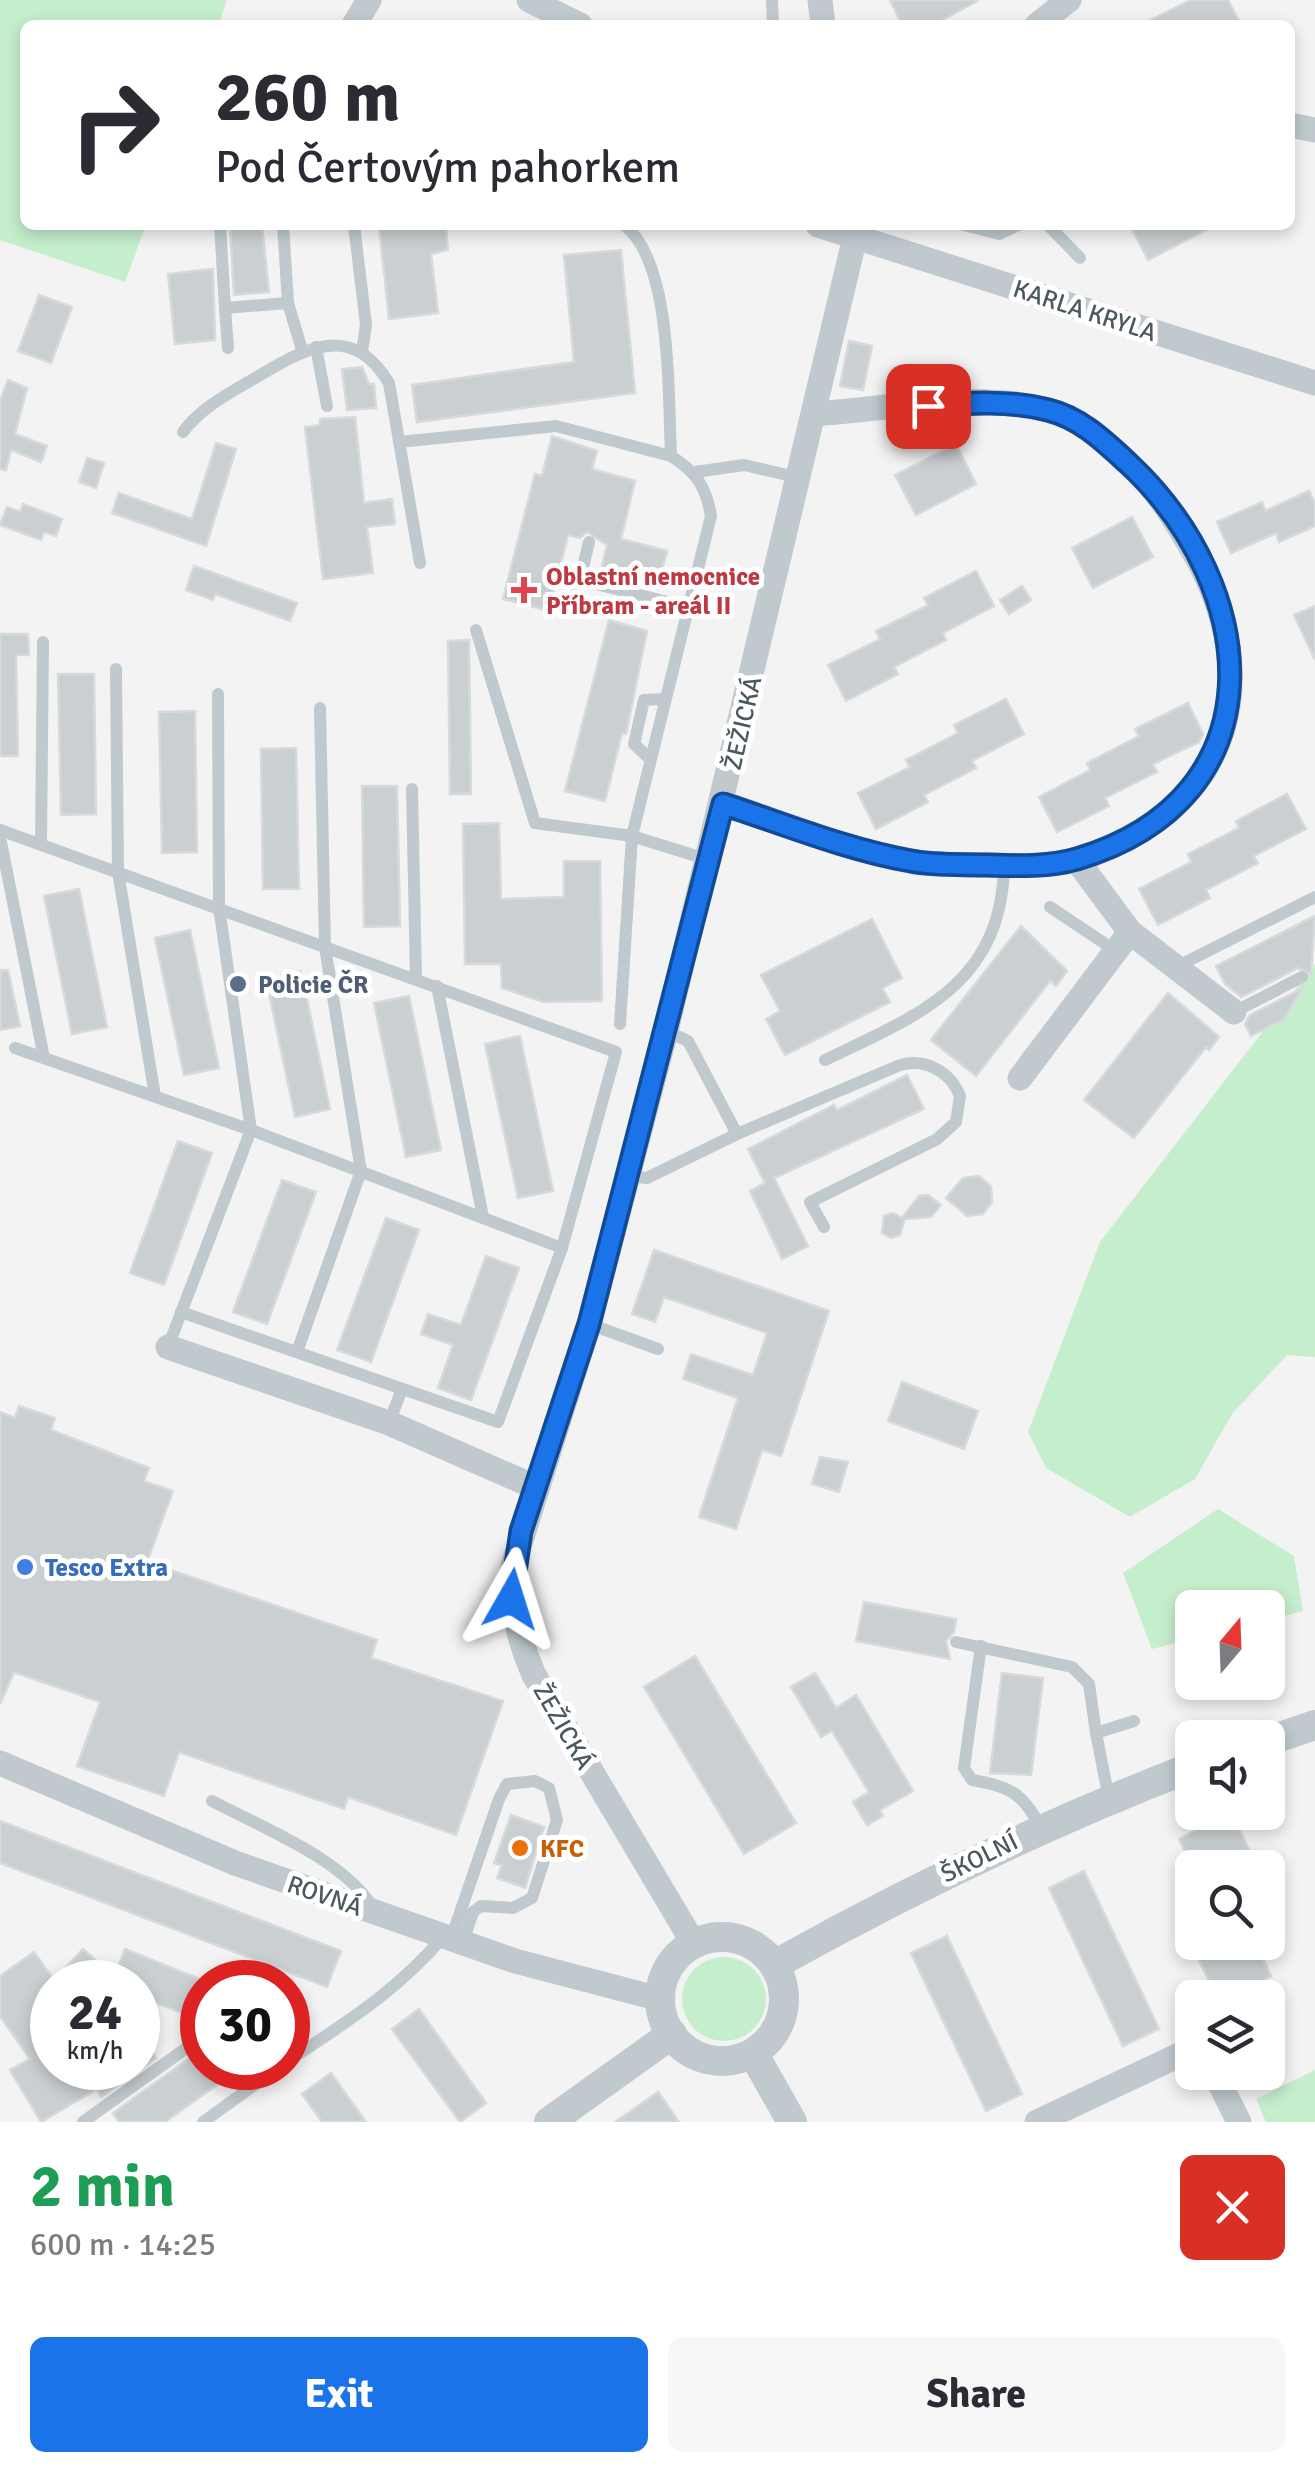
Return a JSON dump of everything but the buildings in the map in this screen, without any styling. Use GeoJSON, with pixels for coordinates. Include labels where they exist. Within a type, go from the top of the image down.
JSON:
{"type":"FeatureCollection","features":[{"type":"Feature","properties":{"kind":"street"},"geometry":{"type":"LineString","coordinates":[[529,0],[570,20]]}},
{"type":"Feature","properties":{"kind":"street"},"geometry":{"type":"LineString","coordinates":[[1043,20],[1068,0]]}},
{"type":"Feature","properties":{"kind":"street","name":"KARLA KRYLA"},"geometry":{"type":"LineString","coordinates":[[854,231],[1315,383]]}},
{"type":"Feature","properties":{"kind":"street","name":"ŽEŽICKÁ"},"geometry":{"type":"LineString","coordinates":[[694,1944],[552,1706],[518,1639],[511,1599],[512,1566],[589,1324],[666,1032],[800,478],[854,231]]}},
{"type":"Feature","properties":{"kind":"street"},"geometry":{"type":"LineString","coordinates":[[723,804],[913,862],[1004,865],[1076,859],[1120,842],[1181,802],[1217,749],[1229,713],[1233,679],[1223,617],[1198,557],[1144,479],[1096,434],[1049,410],[966,404],[814,414]]}},
{"type":"Feature","properties":{"kind":"street"},"geometry":{"type":"LineString","coordinates":[[1076,859],[1123,941],[1176,967],[1234,1012]]}},
{"type":"Feature","properties":{"kind":"street"},"geometry":{"type":"LineString","coordinates":[[1020,1078],[1123,941]]}},
{"type":"Feature","properties":{"kind":"street"},"geometry":{"type":"LineString","coordinates":[[168,1346],[389,1423],[535,1486]]}},
{"type":"Feature","properties":{"kind":"street"},"geometry":{"type":"LineString","coordinates":[[1285,1735],[1315,1725]]}},
{"type":"Feature","properties":{"kind":"street","name":"ROVNÁ"},"geometry":{"type":"LineString","coordinates":[[0,1763],[235,1863],[453,1939],[660,1999]]}},
{"type":"Feature","properties":{"kind":"street","name":"ŠKOLNÍ"},"geometry":{"type":"LineString","coordinates":[[774,1965],[894,1898],[1041,1828],[1175,1774]]}},
{"type":"Feature","properties":{"kind":"street"},"geometry":{"type":"LineString","coordinates":[[732,1938],[755,1947],[774,1965],[784,1992],[780,2020],[754,2052],[712,2060],[686,2050],[672,2034],[660,1999],[672,1962],[694,1944],[732,1938]]}},
{"type":"Feature","properties":{"kind":"street"},"geometry":{"type":"LineString","coordinates":[[549,2122],[672,2034]]}},
{"type":"Feature","properties":{"kind":"street"},"geometry":{"type":"LineString","coordinates":[[754,2052],[792,2122]]}},
{"type":"Feature","properties":{"kind":"street"},"geometry":{"type":"LineString","coordinates":[[1036,2122],[1175,2057]]}},
{"type":"Feature","properties":{"kind":"street"},"geometry":{"type":"LineString","coordinates":[[1223,2090],[1239,2122]]}},
{"type":"Feature","properties":{"kind":"lane"},"geometry":{"type":"LineString","coordinates":[[220,230],[228,348]]}},
{"type":"Feature","properties":{"kind":"lane"},"geometry":{"type":"LineString","coordinates":[[283,230],[288,303],[309,348],[326,406]]}},
{"type":"Feature","properties":{"kind":"lane"},"geometry":{"type":"LineString","coordinates":[[355,230],[366,326],[362,352]]}},
{"type":"Feature","properties":{"kind":"lane"},"geometry":{"type":"LineString","coordinates":[[628,230],[651,262],[666,352],[671,456]]}},
{"type":"Feature","properties":{"kind":"lane"},"geometry":{"type":"LineString","coordinates":[[984,230],[1000,234],[1008,230]]}},
{"type":"Feature","properties":{"kind":"lane"},"geometry":{"type":"LineString","coordinates":[[1053,230],[1080,258]]}},
{"type":"Feature","properties":{"kind":"lane"},"geometry":{"type":"LineString","coordinates":[[225,308],[288,303]]}},
{"type":"Feature","properties":{"kind":"lane"},"geometry":{"type":"LineString","coordinates":[[183,432],[222,398],[309,348],[342,346],[362,352],[377,364],[388,384],[420,563]]}},
{"type":"Feature","properties":{"kind":"lane"},"geometry":{"type":"LineString","coordinates":[[399,442],[556,426],[671,456],[696,472],[708,495],[711,516],[632,836],[620,1024]]}},
{"type":"Feature","properties":{"kind":"lane"},"geometry":{"type":"LineString","coordinates":[[696,472],[744,465],[800,478]]}},
{"type":"Feature","properties":{"kind":"lane"},"geometry":{"type":"LineString","coordinates":[[572,608],[590,542]]}},
{"type":"Feature","properties":{"kind":"lane"},"geometry":{"type":"LineString","coordinates":[[580,580],[688,608]]}},
{"type":"Feature","properties":{"kind":"lane"},"geometry":{"type":"LineString","coordinates":[[476,630],[535,823],[632,836],[709,860]]}},
{"type":"Feature","properties":{"kind":"lane"},"geometry":{"type":"LineString","coordinates":[[41,844],[43,642]]}},
{"type":"Feature","properties":{"kind":"lane"},"geometry":{"type":"LineString","coordinates":[[116,669],[118,872],[156,1096]]}},
{"type":"Feature","properties":{"kind":"lane"},"geometry":{"type":"LineString","coordinates":[[168,1346],[252,1130],[220,907],[218,694]]}},
{"type":"Feature","properties":{"kind":"lane"},"geometry":{"type":"LineString","coordinates":[[298,1352],[361,1172],[325,947],[320,708]]}},
{"type":"Feature","properties":{"kind":"lane"},"geometry":{"type":"LineString","coordinates":[[412,789],[416,979]]}},
{"type":"Feature","properties":{"kind":"lane"},"geometry":{"type":"LineString","coordinates":[[0,830],[616,1052],[562,1248],[498,1422],[181,1312]]}},
{"type":"Feature","properties":{"kind":"lane"},"geometry":{"type":"LineString","coordinates":[[0,838],[44,1058]]}},
{"type":"Feature","properties":{"kind":"lane"},"geometry":{"type":"LineString","coordinates":[[825,1060],[924,1012],[950,994],[972,969],[993,928],[1003,895],[1004,865]]}},
{"type":"Feature","properties":{"kind":"lane"},"geometry":{"type":"LineString","coordinates":[[1176,967],[1315,897]]}},
{"type":"Feature","properties":{"kind":"lane"},"geometry":{"type":"LineString","coordinates":[[1050,906],[1123,941]]}},
{"type":"Feature","properties":{"kind":"lane"},"geometry":{"type":"LineString","coordinates":[[1234,1012],[1302,977]]}},
{"type":"Feature","properties":{"kind":"lane"},"geometry":{"type":"LineString","coordinates":[[437,986],[483,1217]]}},
{"type":"Feature","properties":{"kind":"lane"},"geometry":{"type":"LineString","coordinates":[[666,1032],[688,1040],[736,1134]]}},
{"type":"Feature","properties":{"kind":"lane"},"geometry":{"type":"LineString","coordinates":[[15,1048],[252,1130],[562,1248]]}},
{"type":"Feature","properties":{"kind":"lane"},"geometry":{"type":"LineString","coordinates":[[628,1176],[648,1178],[736,1134],[910,1062],[935,1068],[955,1084],[960,1109],[948,1131],[810,1202],[824,1227]]}},
{"type":"Feature","properties":{"kind":"lane"},"geometry":{"type":"LineString","coordinates":[[589,1324],[658,1349]]}},
{"type":"Feature","properties":{"kind":"lane"},"geometry":{"type":"LineString","coordinates":[[389,1423],[402,1389]]}},
{"type":"Feature","properties":{"kind":"lane"},"geometry":{"type":"LineString","coordinates":[[956,1642],[1060,1662],[1082,1674],[1088,1684],[1109,1799]]}},
{"type":"Feature","properties":{"kind":"lane"},"geometry":{"type":"LineString","coordinates":[[981,1646],[964,1768],[972,1780],[1009,1786],[1028,1802],[1041,1828]]}},
{"type":"Feature","properties":{"kind":"lane"},"geometry":{"type":"LineString","coordinates":[[1096,1733],[1134,1721]]}},
{"type":"Feature","properties":{"kind":"lane"},"geometry":{"type":"LineString","coordinates":[[310,2047],[370,2009],[453,1939],[481,1906],[513,1908],[532,1898],[558,1820],[549,1788],[535,1780],[507,1784],[453,1939]]}},
{"type":"Feature","properties":{"kind":"lane"},"geometry":{"type":"LineString","coordinates":[[212,1800],[323,1862],[363,1890],[375,1912]]}},
{"type":"Feature","properties":{"kind":"lane"},"geometry":{"type":"LineString","coordinates":[[83,2122],[180,2052]]}},
{"type":"Feature","properties":{"kind":"lane"},"geometry":{"type":"LineString","coordinates":[[202,2122],[245,2090]]}},
{"type":"Feature","properties":{"kind":"green space"},"geometry":{"type":"Polygon","coordinates":[[[0,0],[227,0],[220,20],[20,20],[20,230],[144,230],[125,282],[0,240],[0,0]]]}},
{"type":"Feature","properties":{"kind":"green space"},"geometry":{"type":"Polygon","coordinates":[[[1315,964],[1315,1357],[1287,1355],[1232,1414],[1195,1479],[1130,1517],[1046,1468],[1028,1432],[1100,1242],[1315,964]]]}},
{"type":"Feature","properties":{"kind":"green space"},"geometry":{"type":"Polygon","coordinates":[[[1218,1509],[1294,1556],[1303,1611],[1285,1616],[1285,1590],[1175,1590],[1175,1643],[1152,1649],[1123,1573],[1218,1509]]]}},
{"type":"Feature","properties":{"kind":"green space"},"geometry":{"type":"Polygon","coordinates":[[[724,1957],[740,1960],[754,1969],[763,1983],[763,2015],[754,2029],[740,2038],[724,2041],[708,2038],[694,2029],[685,2015],[682,1999],[685,1983],[694,1969],[708,1960],[724,1957]]]}},
{"type":"Feature","properties":{"kind":"green space"},"geometry":{"type":"Polygon","coordinates":[[[1315,2070],[1315,2122],[1266,2122],[1256,2099],[1274,2090],[1285,2090],[1285,2085],[1315,2070]]]}},
{"type":"Feature","properties":{"kind":"place","name":"Oblastní nemocnice Příbram - areál II"},"geometry":{"type":"Point","coordinates":[524,590]}},
{"type":"Feature","properties":{"kind":"place","name":"Policie ČR"},"geometry":{"type":"Point","coordinates":[238,984]}},
{"type":"Feature","properties":{"kind":"place","name":"Tesco Extra"},"geometry":{"type":"Point","coordinates":[25,1567]}},
{"type":"Feature","properties":{"kind":"place","name":"KFC"},"geometry":{"type":"Point","coordinates":[520,1848]}},
{"type":"Feature","properties":{"kind":"route"},"geometry":{"type":"LineString","coordinates":[[511,1599],[512,1566],[521,1531],[589,1324],[723,804],[913,862],[1041,865],[1076,859],[1152,824],[1181,802],[1217,749],[1229,713],[1233,679],[1229,642],[1212,586],[1167,506],[1096,434],[1072,419],[1014,404],[928,406]]}}]}
